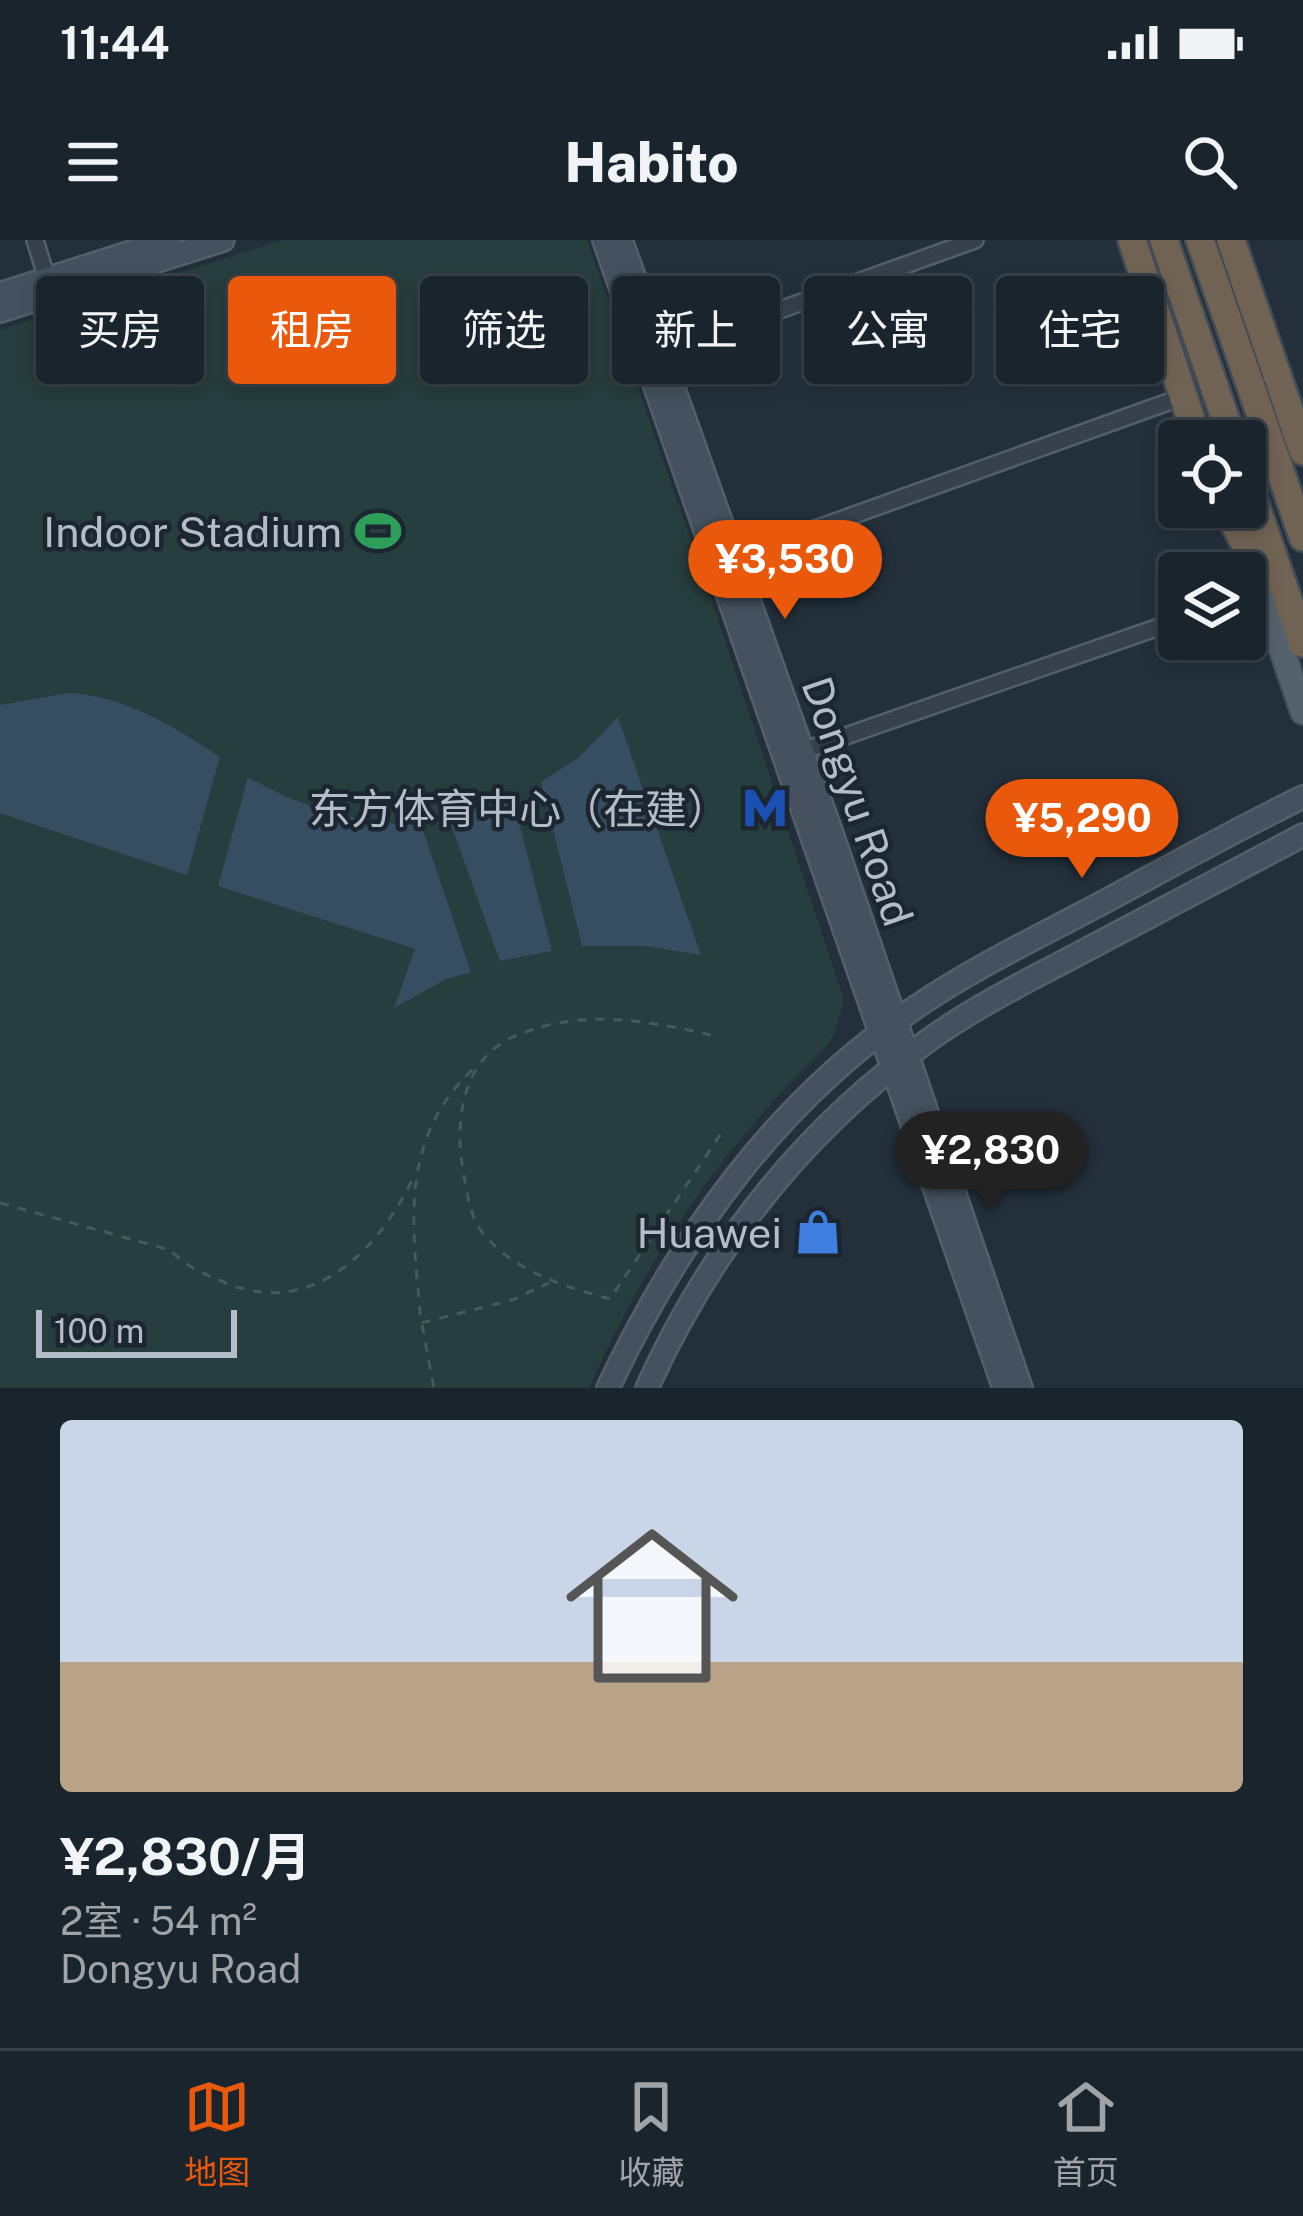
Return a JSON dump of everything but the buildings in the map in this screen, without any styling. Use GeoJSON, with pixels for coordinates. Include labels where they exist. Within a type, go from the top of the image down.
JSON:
{"type":"FeatureCollection","features":[{"type":"Feature","properties":{"kind":"highway"},"geometry":{"type":"LineString","coordinates":[[1136,240],[1192,420]]}},
{"type":"Feature","properties":{"kind":"highway"},"geometry":{"type":"LineString","coordinates":[[1164,240],[1227,420]]}},
{"type":"Feature","properties":{"kind":"highway"},"geometry":{"type":"LineString","coordinates":[[1200,240],[1303,537]]}},
{"type":"Feature","properties":{"kind":"highway"},"geometry":{"type":"LineString","coordinates":[[1231,240],[1301,428]]}},
{"type":"Feature","properties":{"kind":"highway"},"geometry":{"type":"LineString","coordinates":[[1236,528],[1245,544]]}},
{"type":"Feature","properties":{"kind":"highway"},"geometry":{"type":"LineString","coordinates":[[1263,528],[1303,644]]}},
{"type":"Feature","properties":{"kind":"main road"},"geometry":{"type":"LineString","coordinates":[[1136,240],[1201,420]]}},
{"type":"Feature","properties":{"kind":"main road"},"geometry":{"type":"LineString","coordinates":[[1221,240],[1303,475]]}},
{"type":"Feature","properties":{"kind":"main road"},"geometry":{"type":"LineString","coordinates":[[1245,544],[1246,552]]}},
{"type":"Feature","properties":{"kind":"main road"},"geometry":{"type":"LineString","coordinates":[[1266,623],[1303,712]]}},
{"type":"Feature","properties":{"kind":"street"},"geometry":{"type":"LineString","coordinates":[[35,240],[46,276]]}},
{"type":"Feature","properties":{"kind":"street"},"geometry":{"type":"LineString","coordinates":[[78,276],[169,240]]}},
{"type":"Feature","properties":{"kind":"street"},"geometry":{"type":"LineString","coordinates":[[90,276],[223,240]]}},
{"type":"Feature","properties":{"kind":"street","name":"Dongyu Road"},"geometry":{"type":"LineString","coordinates":[[604,240],[619,276]]}},
{"type":"Feature","properties":{"kind":"street","name":"Dongyu Road"},"geometry":{"type":"LineString","coordinates":[[621,240],[631,276]]}},
{"type":"Feature","properties":{"kind":"street"},"geometry":{"type":"LineString","coordinates":[[780,310],[975,240]]}},
{"type":"Feature","properties":{"kind":"street"},"geometry":{"type":"LineString","coordinates":[[1118,240],[1178,420]]}},
{"type":"Feature","properties":{"kind":"street"},"geometry":{"type":"LineString","coordinates":[[1244,240],[1301,428]]}},
{"type":"Feature","properties":{"kind":"street"},"geometry":{"type":"LineString","coordinates":[[0,294],[36,289]]}},
{"type":"Feature","properties":{"kind":"street"},"geometry":{"type":"LineString","coordinates":[[0,311],[36,294]]}},
{"type":"Feature","properties":{"kind":"street","name":"Dongyu Road"},"geometry":{"type":"LineString","coordinates":[[663,384],[793,755],[831,831],[888,1028],[1022,1388]]}},
{"type":"Feature","properties":{"kind":"street"},"geometry":{"type":"LineString","coordinates":[[725,561],[1172,400]]}},
{"type":"Feature","properties":{"kind":"street"},"geometry":{"type":"LineString","coordinates":[[793,755],[1158,627]]}},
{"type":"Feature","properties":{"kind":"street"},"geometry":{"type":"LineString","coordinates":[[608,1388],[676,1258],[725,1188],[798,1106],[888,1028],[979,968],[1303,797]]}},
{"type":"Feature","properties":{"kind":"street"},"geometry":{"type":"LineString","coordinates":[[646,1388],[705,1276],[762,1196],[822,1130],[900,1062],[996,998],[1303,835]]}},
{"type":"Feature","properties":{"kind":"street","name":"Dongyu Road"},"geometry":{"type":"LineString","coordinates":[[900,1062],[1004,1388]]}},
{"type":"Feature","properties":{"kind":"path"},"geometry":{"type":"LineString","coordinates":[[0,1203],[170,1250],[188,1267],[254,1294],[314,1286],[368,1249],[396,1214],[426,1135],[450,1091],[511,1038],[567,1022],[613,1018],[711,1035]]}},
{"type":"Feature","properties":{"kind":"path"},"geometry":{"type":"LineString","coordinates":[[475,1067],[460,1114],[458,1149],[481,1231],[506,1254],[550,1282],[610,1299],[720,1135]]}},
{"type":"Feature","properties":{"kind":"path"},"geometry":{"type":"LineString","coordinates":[[415,1174],[413,1226],[421,1323],[434,1388]]}},
{"type":"Feature","properties":{"kind":"path"},"geometry":{"type":"LineString","coordinates":[[421,1323],[512,1300],[550,1282]]}},
{"type":"Feature","properties":{"kind":"green space"},"geometry":{"type":"Polygon","coordinates":[[[282,240],[587,240],[612,312],[612,384],[637,384],[844,1000],[835,1033],[825,1048],[753,1125],[690,1206],[636,1293],[589,1388],[0,1388],[0,330],[36,319],[36,384],[204,384],[204,276],[169,276],[282,240]]]}},
{"type":"Feature","properties":{"kind":"water"},"geometry":{"type":"Polygon","coordinates":[[[67,693],[129,706],[220,757],[187,875],[0,813],[0,705],[67,693]]]}},
{"type":"Feature","properties":{"kind":"water"},"geometry":{"type":"Polygon","coordinates":[[[618,717],[701,955],[645,946],[582,946],[541,782],[578,758],[618,717]]]}},
{"type":"Feature","properties":{"kind":"water"},"geometry":{"type":"Polygon","coordinates":[[[248,777],[289,798],[332,812],[421,825],[471,972],[446,979],[394,1008],[415,949],[218,886],[248,777]]]}},
{"type":"Feature","properties":{"kind":"water"},"geometry":{"type":"Polygon","coordinates":[[[513,799],[552,951],[500,961],[449,819],[513,799]]]}},
{"type":"Feature","properties":{"kind":"place","name":"Indoor Stadium"},"geometry":{"type":"Point","coordinates":[378,531]}},
{"type":"Feature","properties":{"kind":"place","name":"东方体育中心（在建）"},"geometry":{"type":"Point","coordinates":[765,808]}},
{"type":"Feature","properties":{"kind":"place","name":"Huawei"},"geometry":{"type":"Point","coordinates":[818,1232]}}]}
